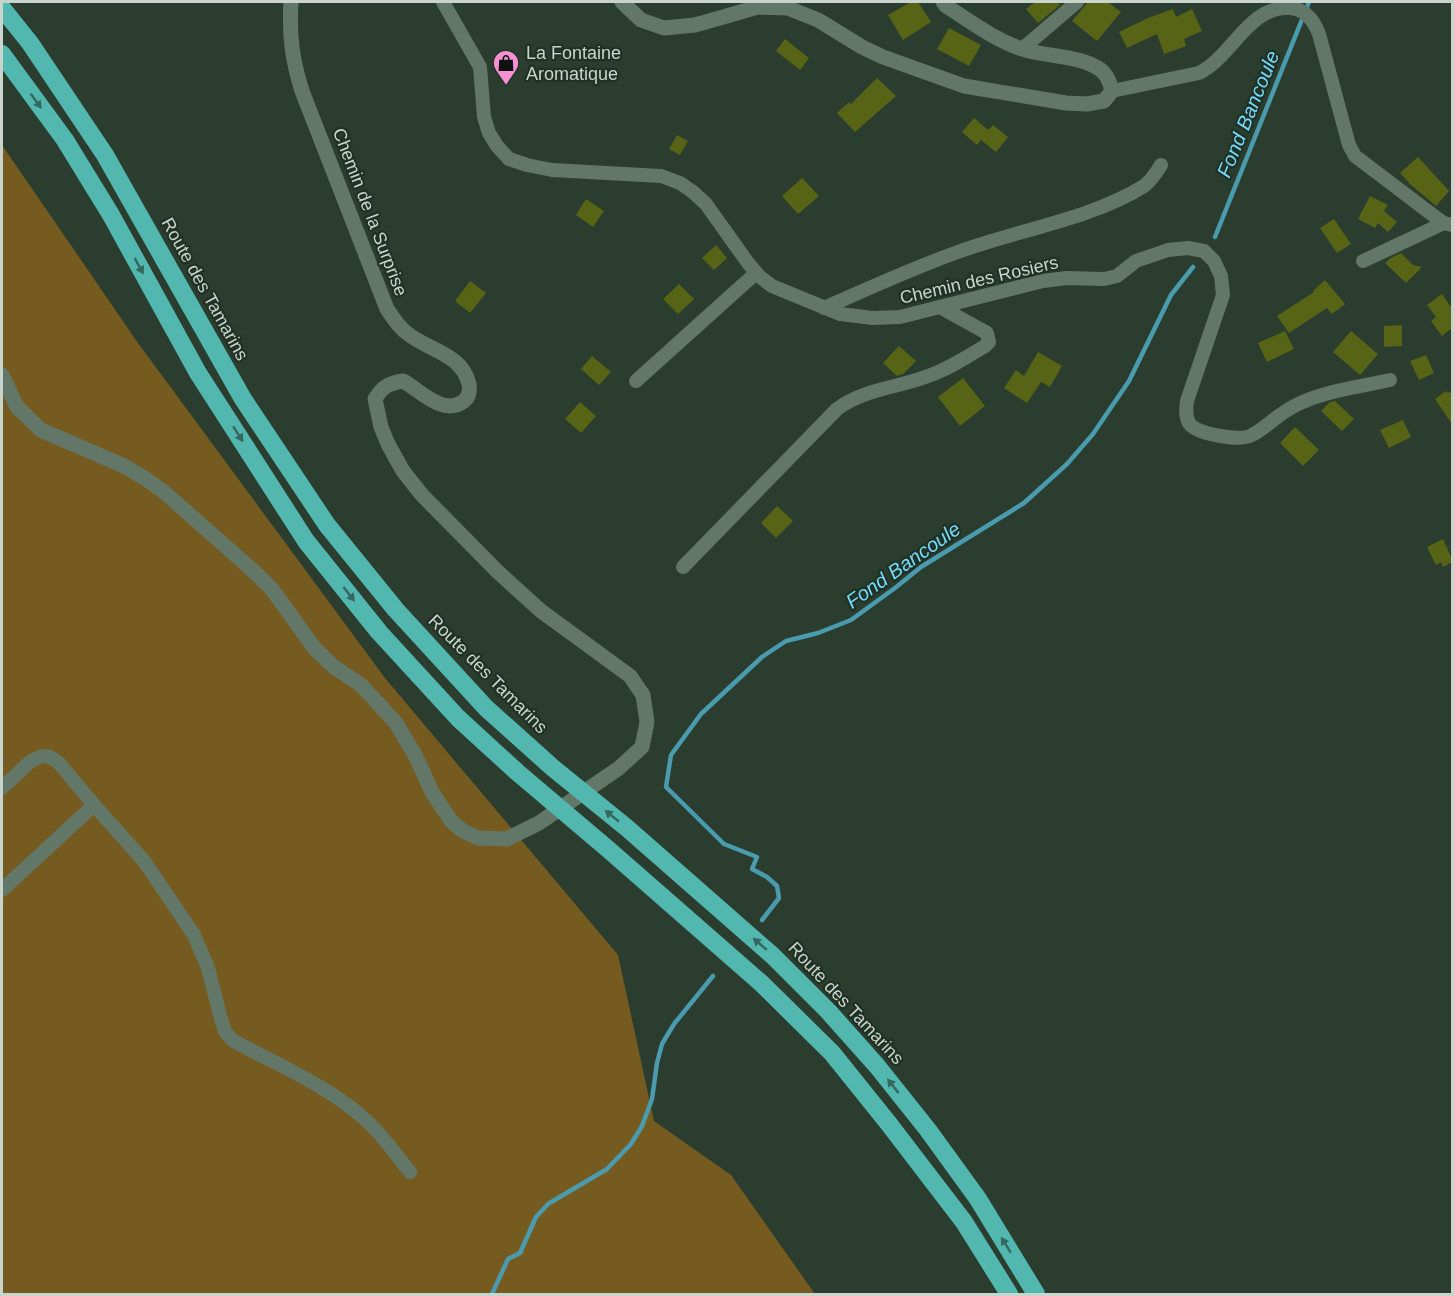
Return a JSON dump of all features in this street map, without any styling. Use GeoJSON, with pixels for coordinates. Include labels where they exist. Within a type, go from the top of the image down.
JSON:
{"type":"FeatureCollection","features":[{"type":"Feature","properties":{"kind":"highway","name":"Route des Tamarins"},"geometry":{"type":"LineString","coordinates":[[2,8],[30,44],[105,155],[243,399],[327,525],[396,610],[486,708],[765,948],[828,1011],[877,1066],[928,1130],[978,1199],[1036,1294]]}},
{"type":"Feature","properties":{"kind":"highway"},"geometry":{"type":"LineString","coordinates":[[2,54],[65,140],[111,215],[198,373],[306,541],[378,632],[458,718],[517,772],[762,983],[832,1053],[964,1222],[1009,1294]]}},
{"type":"Feature","properties":{"kind":"main road","name":"Chemin de la Surprise"},"geometry":{"type":"LineString","coordinates":[[2,375],[17,407],[41,430],[124,466],[146,479],[164,492],[271,588],[315,649],[334,667],[361,685],[396,723],[415,754],[432,792],[451,821],[464,831],[478,838],[507,839],[539,823],[619,768],[642,747],[647,722],[643,695],[630,676],[541,611],[498,572],[422,495],[403,471],[388,444],[381,427],[375,399],[389,383],[403,381],[445,406],[463,401],[470,387],[466,376],[456,362],[446,354],[412,337],[397,325],[387,309],[293,63],[289,33],[291,2]]}},
{"type":"Feature","properties":{"kind":"main road"},"geometry":{"type":"LineString","coordinates":[[622,2],[641,20],[664,28],[695,25],[758,7],[788,8],[818,20],[883,57],[964,86],[1066,103],[1087,104],[1104,100],[1112,91],[1109,79],[1100,69],[1085,63],[1022,49],[995,37],[943,2]]}},
{"type":"Feature","properties":{"kind":"street","name":"Chemin des Rosiers"},"geometry":{"type":"LineString","coordinates":[[443,2],[480,67],[484,117],[489,133],[509,159],[552,170],[642,174],[661,176],[680,183],[706,204],[756,273],[772,286],[824,308],[840,314],[873,318],[900,317],[1043,281],[1067,278],[1104,279],[1117,276],[1136,261],[1168,249],[1188,248],[1204,251],[1214,261],[1221,276],[1223,295],[1187,400],[1188,423],[1194,429],[1206,433],[1246,438],[1289,410],[1323,394],[1390,380]]}},
{"type":"Feature","properties":{"kind":"street"},"geometry":{"type":"LineString","coordinates":[[1022,49],[1077,2]]}},
{"type":"Feature","properties":{"kind":"street"},"geometry":{"type":"LineString","coordinates":[[1112,91],[1179,78],[1205,70],[1211,67],[1258,18],[1271,10],[1295,8],[1314,22],[1319,34],[1348,145],[1355,156],[1450,224]]}},
{"type":"Feature","properties":{"kind":"street"},"geometry":{"type":"LineString","coordinates":[[824,308],[954,253],[1113,202],[1145,185],[1155,176],[1161,165]]}},
{"type":"Feature","properties":{"kind":"street"},"geometry":{"type":"LineString","coordinates":[[1363,261],[1450,224]]}},
{"type":"Feature","properties":{"kind":"street"},"geometry":{"type":"LineString","coordinates":[[636,381],[756,273]]}},
{"type":"Feature","properties":{"kind":"street"},"geometry":{"type":"LineString","coordinates":[[683,567],[837,409],[863,394],[927,377],[957,363],[989,342],[987,333],[939,307]]}},
{"type":"Feature","properties":{"kind":"street"},"geometry":{"type":"LineString","coordinates":[[2,788],[31,761],[42,756],[50,757],[59,763],[93,805],[144,861],[194,935],[208,968],[225,1031],[232,1041],[316,1084],[366,1120],[383,1137],[410,1172]]}},
{"type":"Feature","properties":{"kind":"street"},"geometry":{"type":"LineString","coordinates":[[2,890],[93,805]]}},
{"type":"Feature","properties":{"kind":"shaded area"},"geometry":{"type":"Polygon","coordinates":[[[2,145],[138,343],[385,678],[618,955],[654,1121],[731,1175],[815,1294],[2,1294],[2,145]]]}},
{"type":"Feature","properties":{"kind":"building"},"geometry":{"type":"Polygon","coordinates":[[[911,2],[918,2],[931,22],[903,40],[888,15],[911,2]]]}},
{"type":"Feature","properties":{"kind":"building"},"geometry":{"type":"Polygon","coordinates":[[[1035,2],[1057,2],[1060,5],[1038,23],[1026,9],[1035,2]]]}},
{"type":"Feature","properties":{"kind":"building"},"geometry":{"type":"Polygon","coordinates":[[[1088,2],[1108,2],[1121,12],[1097,41],[1072,21],[1088,2]]]}},
{"type":"Feature","properties":{"kind":"building"},"geometry":{"type":"Polygon","coordinates":[[[1173,9],[1176,17],[1192,9],[1202,31],[1184,39],[1186,46],[1164,54],[1157,34],[1127,48],[1119,32],[1173,9]]]}},
{"type":"Feature","properties":{"kind":"building"},"geometry":{"type":"Polygon","coordinates":[[[949,28],[981,45],[969,66],[937,49],[949,28]]]}},
{"type":"Feature","properties":{"kind":"building"},"geometry":{"type":"Polygon","coordinates":[[[785,39],[809,58],[800,70],[776,51],[785,39]]]}},
{"type":"Feature","properties":{"kind":"building"},"geometry":{"type":"Polygon","coordinates":[[[877,78],[896,96],[855,132],[837,113],[849,102],[851,104],[877,78]]]}},
{"type":"Feature","properties":{"kind":"building"},"geometry":{"type":"Polygon","coordinates":[[[974,118],[988,130],[993,125],[1008,137],[996,152],[981,140],[977,145],[962,132],[974,118]]]}},
{"type":"Feature","properties":{"kind":"building"},"geometry":{"type":"Polygon","coordinates":[[[677,135],[688,141],[680,155],[669,149],[677,135]]]}},
{"type":"Feature","properties":{"kind":"building"},"geometry":{"type":"Polygon","coordinates":[[[1418,157],[1449,191],[1436,206],[1400,173],[1418,157]]]}},
{"type":"Feature","properties":{"kind":"building"},"geometry":{"type":"Polygon","coordinates":[[[802,178],[819,196],[798,214],[782,196],[802,178]]]}},
{"type":"Feature","properties":{"kind":"building"},"geometry":{"type":"Polygon","coordinates":[[[1370,196],[1388,205],[1384,211],[1397,222],[1388,232],[1378,223],[1375,228],[1358,219],[1370,196]]]}},
{"type":"Feature","properties":{"kind":"building"},"geometry":{"type":"Polygon","coordinates":[[[586,199],[604,211],[593,227],[576,215],[586,199]]]}},
{"type":"Feature","properties":{"kind":"building"},"geometry":{"type":"Polygon","coordinates":[[[1334,219],[1351,244],[1337,253],[1320,228],[1334,219]]]}},
{"type":"Feature","properties":{"kind":"building"},"geometry":{"type":"Polygon","coordinates":[[[716,245],[727,258],[714,270],[702,258],[716,245]]]}},
{"type":"Feature","properties":{"kind":"building"},"geometry":{"type":"Polygon","coordinates":[[[1401,253],[1413,265],[1422,267],[1406,283],[1385,263],[1401,253]]]}},
{"type":"Feature","properties":{"kind":"building"},"geometry":{"type":"Polygon","coordinates":[[[1325,280],[1345,304],[1332,314],[1327,308],[1289,333],[1277,316],[1314,292],[1325,280]]]}},
{"type":"Feature","properties":{"kind":"building"},"geometry":{"type":"Polygon","coordinates":[[[470,281],[486,293],[470,313],[455,301],[470,281]]]}},
{"type":"Feature","properties":{"kind":"building"},"geometry":{"type":"Polygon","coordinates":[[[679,284],[694,299],[678,314],[663,299],[679,284]]]}},
{"type":"Feature","properties":{"kind":"building"},"geometry":{"type":"Polygon","coordinates":[[[1442,294],[1452,309],[1452,328],[1442,336],[1431,321],[1436,317],[1427,305],[1442,294]]]}},
{"type":"Feature","properties":{"kind":"building"},"geometry":{"type":"Polygon","coordinates":[[[1402,325],[1402,346],[1384,347],[1384,326],[1402,325]]]}},
{"type":"Feature","properties":{"kind":"building"},"geometry":{"type":"Polygon","coordinates":[[[1285,331],[1294,349],[1267,362],[1258,343],[1285,331]]]}},
{"type":"Feature","properties":{"kind":"building"},"geometry":{"type":"Polygon","coordinates":[[[1351,331],[1378,354],[1360,375],[1333,352],[1351,331]]]}},
{"type":"Feature","properties":{"kind":"building"},"geometry":{"type":"Polygon","coordinates":[[[899,346],[916,361],[903,374],[897,376],[883,363],[899,346]]]}},
{"type":"Feature","properties":{"kind":"building"},"geometry":{"type":"Polygon","coordinates":[[[1038,352],[1062,366],[1050,387],[1041,382],[1027,403],[1004,388],[1016,370],[1024,376],[1038,352]]]}},
{"type":"Feature","properties":{"kind":"building"},"geometry":{"type":"Polygon","coordinates":[[[1426,355],[1434,373],[1419,380],[1410,361],[1426,355]]]}},
{"type":"Feature","properties":{"kind":"building"},"geometry":{"type":"Polygon","coordinates":[[[592,356],[611,372],[599,385],[581,369],[592,356]]]}},
{"type":"Feature","properties":{"kind":"building"},"geometry":{"type":"Polygon","coordinates":[[[963,378],[985,406],[960,426],[938,397],[963,378]]]}},
{"type":"Feature","properties":{"kind":"building"},"geometry":{"type":"Polygon","coordinates":[[[1446,391],[1448,393],[1452,391],[1452,424],[1435,399],[1446,391]]]}},
{"type":"Feature","properties":{"kind":"building"},"geometry":{"type":"Polygon","coordinates":[[[1335,401],[1354,419],[1342,431],[1321,411],[1330,402],[1335,401]]]}},
{"type":"Feature","properties":{"kind":"building"},"geometry":{"type":"Polygon","coordinates":[[[580,402],[596,416],[581,433],[565,419],[580,402]]]}},
{"type":"Feature","properties":{"kind":"building"},"geometry":{"type":"Polygon","coordinates":[[[1403,420],[1411,437],[1389,448],[1380,430],[1403,420]]]}},
{"type":"Feature","properties":{"kind":"building"},"geometry":{"type":"Polygon","coordinates":[[[1295,427],[1319,450],[1303,466],[1280,443],[1295,427]]]}},
{"type":"Feature","properties":{"kind":"building"},"geometry":{"type":"Polygon","coordinates":[[[777,506],[793,521],[776,538],[761,523],[777,506]]]}},
{"type":"Feature","properties":{"kind":"building"},"geometry":{"type":"Polygon","coordinates":[[[1443,539],[1452,562],[1443,567],[1441,562],[1436,565],[1427,547],[1443,539]]]}},
{"type":"Feature","properties":{"kind":"waterway","name":"Fond Bancoule"},"geometry":{"type":"LineString","coordinates":[[1215,237],[1309,2]]}},
{"type":"Feature","properties":{"kind":"waterway","name":"Fond Bancoule"},"geometry":{"type":"LineString","coordinates":[[762,920],[779,898],[777,886],[767,877],[752,869],[757,857],[724,844],[666,787],[671,755],[701,714],[762,657],[786,641],[818,633],[851,620],[921,567],[1024,503],[1067,464],[1093,434],[1129,381],[1171,295],[1193,267]]}},
{"type":"Feature","properties":{"kind":"waterway","name":"Fond Bancoule"},"geometry":{"type":"LineString","coordinates":[[492,1294],[508,1259],[520,1253],[536,1217],[548,1204],[607,1169],[631,1144],[642,1126],[652,1099],[662,1044],[674,1024],[713,976]]}},
{"type":"Feature","properties":{"kind":"place","name":"La Fontaine Aromatique"},"geometry":{"type":"Point","coordinates":[506,86]}}]}
